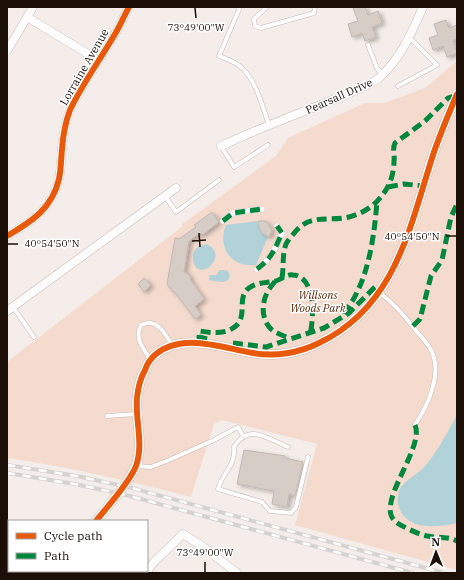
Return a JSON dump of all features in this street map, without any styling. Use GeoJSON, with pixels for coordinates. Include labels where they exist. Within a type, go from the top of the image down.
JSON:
{"type":"FeatureCollection","features":[{"type":"Feature","properties":{"kind":"street"},"geometry":{"type":"LineString","coordinates":[[7,51],[33,7]]}},
{"type":"Feature","properties":{"kind":"street","name":"Lorraine Avenue"},"geometry":{"type":"LineString","coordinates":[[7,236],[32,221],[49,203],[59,179],[67,117],[81,88],[116,34],[129,7]]}},
{"type":"Feature","properties":{"kind":"street","name":"Pearsall Drive"},"geometry":{"type":"LineString","coordinates":[[221,146],[372,82],[382,75],[398,56],[410,37],[424,7]]}},
{"type":"Feature","properties":{"kind":"street"},"geometry":{"type":"LineString","coordinates":[[27,17],[98,60]]}},
{"type":"Feature","properties":{"kind":"street"},"geometry":{"type":"LineString","coordinates":[[97,520],[136,466],[139,451],[137,414],[138,387],[150,359],[160,351],[172,345],[189,342],[264,355],[289,353],[313,346],[336,334],[357,317],[380,293],[399,258],[434,152],[457,94]]}},
{"type":"Feature","properties":{"kind":"street"},"geometry":{"type":"LineString","coordinates":[[10,309],[176,188]]}},
{"type":"Feature","properties":{"kind":"street"},"geometry":{"type":"LineString","coordinates":[[223,221],[233,213],[262,209]]}},
{"type":"Feature","properties":{"kind":"street"},"geometry":{"type":"LineString","coordinates":[[257,268],[267,261],[272,255],[282,232],[277,226]]}},
{"type":"Feature","properties":{"kind":"street"},"geometry":{"type":"LineString","coordinates":[[148,570],[154,562],[183,534],[202,546],[237,573]]}},
{"type":"Feature","properties":{"kind":"lane"},"geometry":{"type":"LineString","coordinates":[[240,7],[219,56],[237,64],[246,72],[256,88],[269,126]]}},
{"type":"Feature","properties":{"kind":"lane"},"geometry":{"type":"LineString","coordinates":[[267,7],[254,19],[255,26],[261,28],[314,14],[315,7]]}},
{"type":"Feature","properties":{"kind":"lane"},"geometry":{"type":"LineString","coordinates":[[398,86],[437,65],[410,37]]}},
{"type":"Feature","properties":{"kind":"lane"},"geometry":{"type":"LineString","coordinates":[[368,45],[377,68],[382,75]]}},
{"type":"Feature","properties":{"kind":"lane"},"geometry":{"type":"LineString","coordinates":[[221,146],[234,167],[268,145]]}},
{"type":"Feature","properties":{"kind":"lane"},"geometry":{"type":"LineString","coordinates":[[165,196],[176,212],[219,180]]}},
{"type":"Feature","properties":{"kind":"lane"},"geometry":{"type":"LineString","coordinates":[[380,293],[395,305],[430,349],[434,358],[435,372],[429,398],[415,425]]}},
{"type":"Feature","properties":{"kind":"lane"},"geometry":{"type":"LineString","coordinates":[[10,309],[34,337]]}},
{"type":"Feature","properties":{"kind":"lane"},"geometry":{"type":"LineString","coordinates":[[150,359],[139,340],[137,332],[141,325],[150,323],[158,326],[172,345]]}},
{"type":"Feature","properties":{"kind":"lane"},"geometry":{"type":"LineString","coordinates":[[107,416],[137,414]]}},
{"type":"Feature","properties":{"kind":"lane"},"geometry":{"type":"LineString","coordinates":[[136,466],[151,467],[214,440],[238,427],[243,436]]}},
{"type":"Feature","properties":{"kind":"lane"},"geometry":{"type":"LineString","coordinates":[[288,447],[259,434],[253,433],[243,436],[234,447],[235,456],[226,475],[219,483],[218,489],[262,502],[270,511],[291,513],[296,507],[308,457]]}},
{"type":"Feature","properties":{"kind":"green space","name":"Willsons Woods Park"},"geometry":{"type":"Polygon","coordinates":[[[457,61],[457,570],[295,525],[317,444],[222,420],[214,424],[191,497],[99,475],[7,458],[7,362],[184,225],[181,225],[276,156],[288,138],[365,103],[384,103],[425,88],[457,61]]]}},
{"type":"Feature","properties":{"kind":"water"},"geometry":{"type":"Polygon","coordinates":[[[257,221],[261,231],[268,237],[256,265],[240,263],[228,254],[225,248],[223,241],[226,225],[257,221]]]}},
{"type":"Feature","properties":{"kind":"water"},"geometry":{"type":"Polygon","coordinates":[[[206,244],[213,249],[216,256],[214,262],[209,267],[198,269],[194,264],[193,254],[197,247],[206,244]]]}},
{"type":"Feature","properties":{"kind":"water"},"geometry":{"type":"Polygon","coordinates":[[[220,270],[228,271],[230,276],[228,280],[224,282],[209,280],[210,275],[216,275],[220,270]]]}},
{"type":"Feature","properties":{"kind":"water"},"geometry":{"type":"Polygon","coordinates":[[[457,415],[457,523],[440,526],[422,526],[407,519],[401,513],[398,504],[399,491],[403,484],[422,470],[429,461],[442,442],[457,415]]]}},
{"type":"Feature","properties":{"kind":"building"},"geometry":{"type":"Polygon","coordinates":[[[365,7],[368,15],[378,11],[382,23],[372,27],[376,37],[365,41],[362,33],[352,37],[348,24],[358,21],[353,8],[365,7]]]}},
{"type":"Feature","properties":{"kind":"building"},"geometry":{"type":"Polygon","coordinates":[[[446,20],[449,28],[457,25],[457,39],[453,40],[457,53],[447,57],[443,46],[433,50],[429,38],[438,35],[434,24],[446,20]]]}},
{"type":"Feature","properties":{"kind":"building"},"geometry":{"type":"Polygon","coordinates":[[[212,212],[219,222],[202,235],[200,233],[189,241],[184,272],[190,276],[190,279],[204,299],[195,306],[201,315],[195,319],[167,284],[175,238],[179,239],[196,227],[194,225],[212,212]]]}},
{"type":"Feature","properties":{"kind":"building"},"geometry":{"type":"Polygon","coordinates":[[[258,221],[266,221],[272,230],[269,237],[263,234],[259,228],[258,221]]]}},
{"type":"Feature","properties":{"kind":"building"},"geometry":{"type":"Polygon","coordinates":[[[144,278],[151,285],[144,292],[138,284],[144,278]]]}},
{"type":"Feature","properties":{"kind":"building"},"geometry":{"type":"Polygon","coordinates":[[[244,450],[285,456],[285,458],[303,462],[295,496],[289,494],[287,507],[272,504],[274,491],[237,484],[244,450]]]}},
{"type":"Feature","properties":{"kind":"railway"},"geometry":{"type":"LineString","coordinates":[[7,465],[77,476],[132,488],[444,573]]}},
{"type":"Feature","properties":{"kind":"railway"},"geometry":{"type":"LineString","coordinates":[[7,473],[75,484],[126,495],[413,573]]}},
{"type":"Feature","properties":{"kind":"marked path"},"geometry":{"type":"LineString","coordinates":[[282,278],[285,248],[287,242],[295,232],[307,222],[320,219],[353,216],[374,204],[386,190],[390,181],[394,166],[395,143],[425,121],[448,98],[456,98]]}},
{"type":"Feature","properties":{"kind":"marked path"},"geometry":{"type":"LineString","coordinates":[[388,187],[404,184],[424,186]]}},
{"type":"Feature","properties":{"kind":"marked path"},"geometry":{"type":"LineString","coordinates":[[344,314],[356,295],[369,260],[377,201]]}},
{"type":"Feature","properties":{"kind":"marked path"},"geometry":{"type":"LineString","coordinates":[[413,326],[420,319],[431,276],[442,260],[451,217],[457,204]]}},
{"type":"Feature","properties":{"kind":"marked path"},"geometry":{"type":"LineString","coordinates":[[223,221],[233,213],[262,209]]}},
{"type":"Feature","properties":{"kind":"marked path"},"geometry":{"type":"LineString","coordinates":[[257,269],[270,257],[277,244],[282,233],[277,226]]}},
{"type":"Feature","properties":{"kind":"marked path"},"geometry":{"type":"LineString","coordinates":[[207,339],[199,337],[200,331],[213,333],[222,332],[229,330],[238,324],[242,314],[243,297],[249,288],[259,284],[276,281],[291,275],[300,277],[310,290],[312,299],[310,334]]}},
{"type":"Feature","properties":{"kind":"marked path"},"geometry":{"type":"LineString","coordinates":[[275,281],[268,291],[264,301],[264,316],[268,326],[272,330],[289,339]]}},
{"type":"Feature","properties":{"kind":"marked path"},"geometry":{"type":"LineString","coordinates":[[233,343],[266,347],[324,328],[349,313],[377,285]]}},
{"type":"Feature","properties":{"kind":"marked path"},"geometry":{"type":"LineString","coordinates":[[415,425],[416,434],[414,445],[393,495],[390,506],[391,515],[398,524],[420,534],[431,537],[450,538],[457,541]]}},
{"type":"Feature","properties":{"kind":"cycle path"},"geometry":{"type":"LineString","coordinates":[[7,236],[32,220],[46,207],[51,199],[59,179],[62,144],[70,110],[117,31],[129,7]]}},
{"type":"Feature","properties":{"kind":"cycle path"},"geometry":{"type":"LineString","coordinates":[[97,520],[124,487],[136,466],[139,449],[137,406],[138,391],[147,366],[156,354],[167,347],[190,343],[203,343],[270,355],[295,352],[319,343],[345,327],[366,308],[383,286],[397,261],[408,235],[434,152],[457,94]]}}]}
